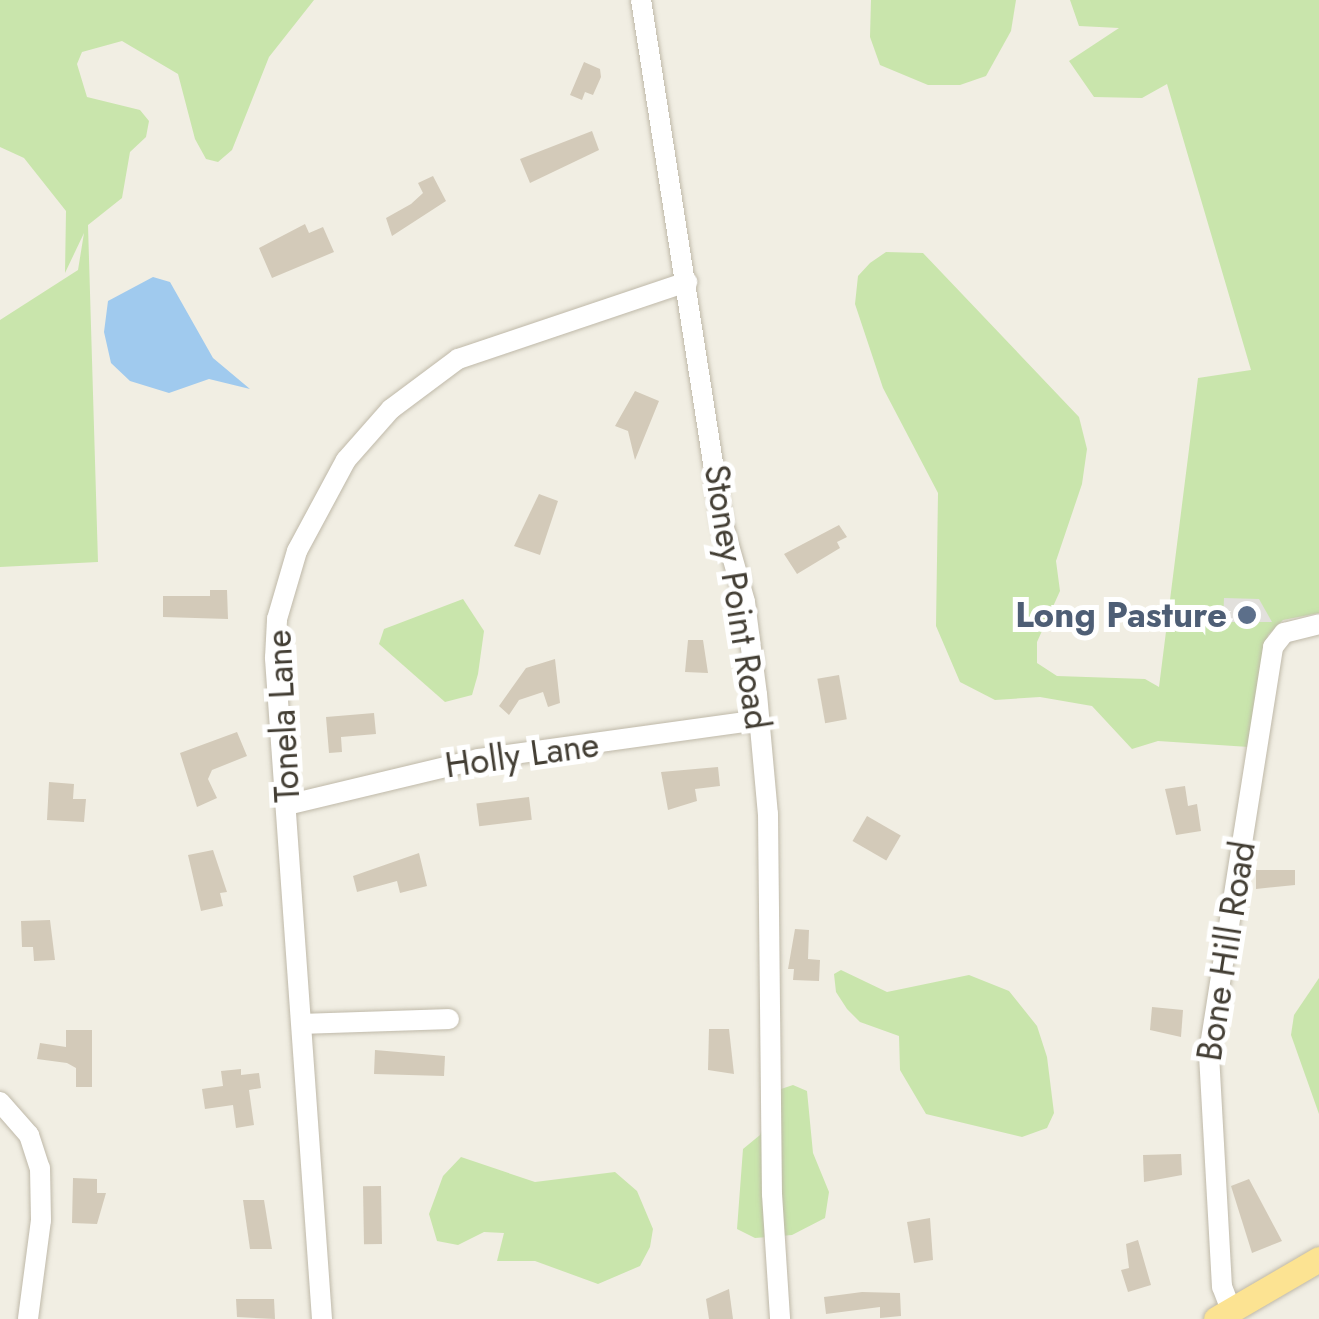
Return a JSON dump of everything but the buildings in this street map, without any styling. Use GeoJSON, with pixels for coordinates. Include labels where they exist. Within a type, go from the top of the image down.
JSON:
{"type":"FeatureCollection","features":[{"type":"Feature","properties":{"kind":"main road"},"geometry":{"type":"LineString","coordinates":[[1223,1315],[1319,1260]]}},
{"type":"Feature","properties":{"kind":"street","name":"Stoney Point Road"},"geometry":{"type":"LineString","coordinates":[[641,0],[722,521],[745,602],[768,814],[772,1194],[780,1319]]}},
{"type":"Feature","properties":{"kind":"street","name":"Tonela Lane"},"geometry":{"type":"LineString","coordinates":[[322,1319],[277,620],[308,522],[346,460],[391,409],[458,359],[687,282]]}},
{"type":"Feature","properties":{"kind":"street","name":"Bone Hill Road"},"geometry":{"type":"LineString","coordinates":[[1223,1315],[1210,1130],[1211,1037],[1273,647],[1298,627],[1319,624]]}},
{"type":"Feature","properties":{"kind":"street","name":"Holly Lane"},"geometry":{"type":"LineString","coordinates":[[287,805],[478,758],[758,720]]}},
{"type":"Feature","properties":{"kind":"street"},"geometry":{"type":"LineString","coordinates":[[302,1024],[449,1019]]}},
{"type":"Feature","properties":{"kind":"street"},"geometry":{"type":"LineString","coordinates":[[0,1102],[29,1134],[40,1168],[36,1283],[28,1319]]}},
{"type":"Feature","properties":{"kind":"green space"},"geometry":{"type":"Polygon","coordinates":[[[0,0],[314,0],[269,57],[232,150],[218,162],[206,159],[195,139],[178,74],[122,41],[82,52],[77,64],[87,97],[140,110],[149,121],[146,137],[130,152],[122,198],[88,225],[98,562],[0,567],[0,320],[78,270],[84,233],[65,273],[66,211],[24,158],[0,147],[0,0]]]}},
{"type":"Feature","properties":{"kind":"green space"},"geometry":{"type":"Polygon","coordinates":[[[871,0],[1016,0],[1011,31],[986,76],[960,85],[928,85],[880,65],[870,37],[871,0]]]}},
{"type":"Feature","properties":{"kind":"green space"},"geometry":{"type":"Polygon","coordinates":[[[1070,0],[1319,0],[1319,613],[1283,620],[1268,635],[1249,747],[1158,741],[1132,749],[1092,706],[1040,697],[995,700],[960,682],[936,626],[938,493],[883,388],[855,304],[858,276],[870,263],[886,252],[923,253],[1079,417],[1087,449],[1082,484],[1056,561],[1060,591],[1037,642],[1037,663],[1057,676],[1145,679],[1159,687],[1198,378],[1251,370],[1167,84],[1142,98],[1094,97],[1069,61],[1119,28],[1079,26],[1070,0]]]}},
{"type":"Feature","properties":{"kind":"green space"},"geometry":{"type":"Polygon","coordinates":[[[463,599],[484,631],[478,674],[472,695],[445,702],[379,644],[384,629],[463,599]]]}},
{"type":"Feature","properties":{"kind":"green space"},"geometry":{"type":"Polygon","coordinates":[[[841,970],[887,992],[969,975],[1009,991],[1037,1026],[1047,1057],[1054,1113],[1047,1128],[1022,1137],[926,1114],[900,1070],[899,1036],[860,1022],[847,1009],[836,992],[834,974],[841,970]]]}},
{"type":"Feature","properties":{"kind":"green space"},"geometry":{"type":"Polygon","coordinates":[[[1319,978],[1319,1114],[1291,1035],[1294,1015],[1319,978]]]}},
{"type":"Feature","properties":{"kind":"green space"},"geometry":{"type":"Polygon","coordinates":[[[793,1085],[807,1091],[813,1153],[829,1192],[825,1218],[792,1235],[755,1238],[737,1229],[743,1149],[760,1135],[775,1091],[793,1085]]]}},
{"type":"Feature","properties":{"kind":"green space"},"geometry":{"type":"Polygon","coordinates":[[[461,1157],[535,1182],[615,1172],[637,1191],[653,1229],[650,1247],[640,1266],[598,1284],[535,1261],[497,1261],[504,1233],[484,1232],[458,1245],[437,1241],[429,1214],[443,1176],[461,1157]]]}},
{"type":"Feature","properties":{"kind":"shaded area","name":"Long Pasture"},"geometry":{"type":"Polygon","coordinates":[[[1224,598],[1259,599],[1272,622],[1223,622],[1224,598]]]}},
{"type":"Feature","properties":{"kind":"water"},"geometry":{"type":"Polygon","coordinates":[[[153,277],[170,282],[213,358],[250,389],[209,379],[169,393],[130,381],[111,363],[104,332],[108,301],[153,277]]]}},
{"type":"Feature","properties":{"kind":"place","name":"Long Pasture"},"geometry":{"type":"Point","coordinates":[1247,615]}}]}
